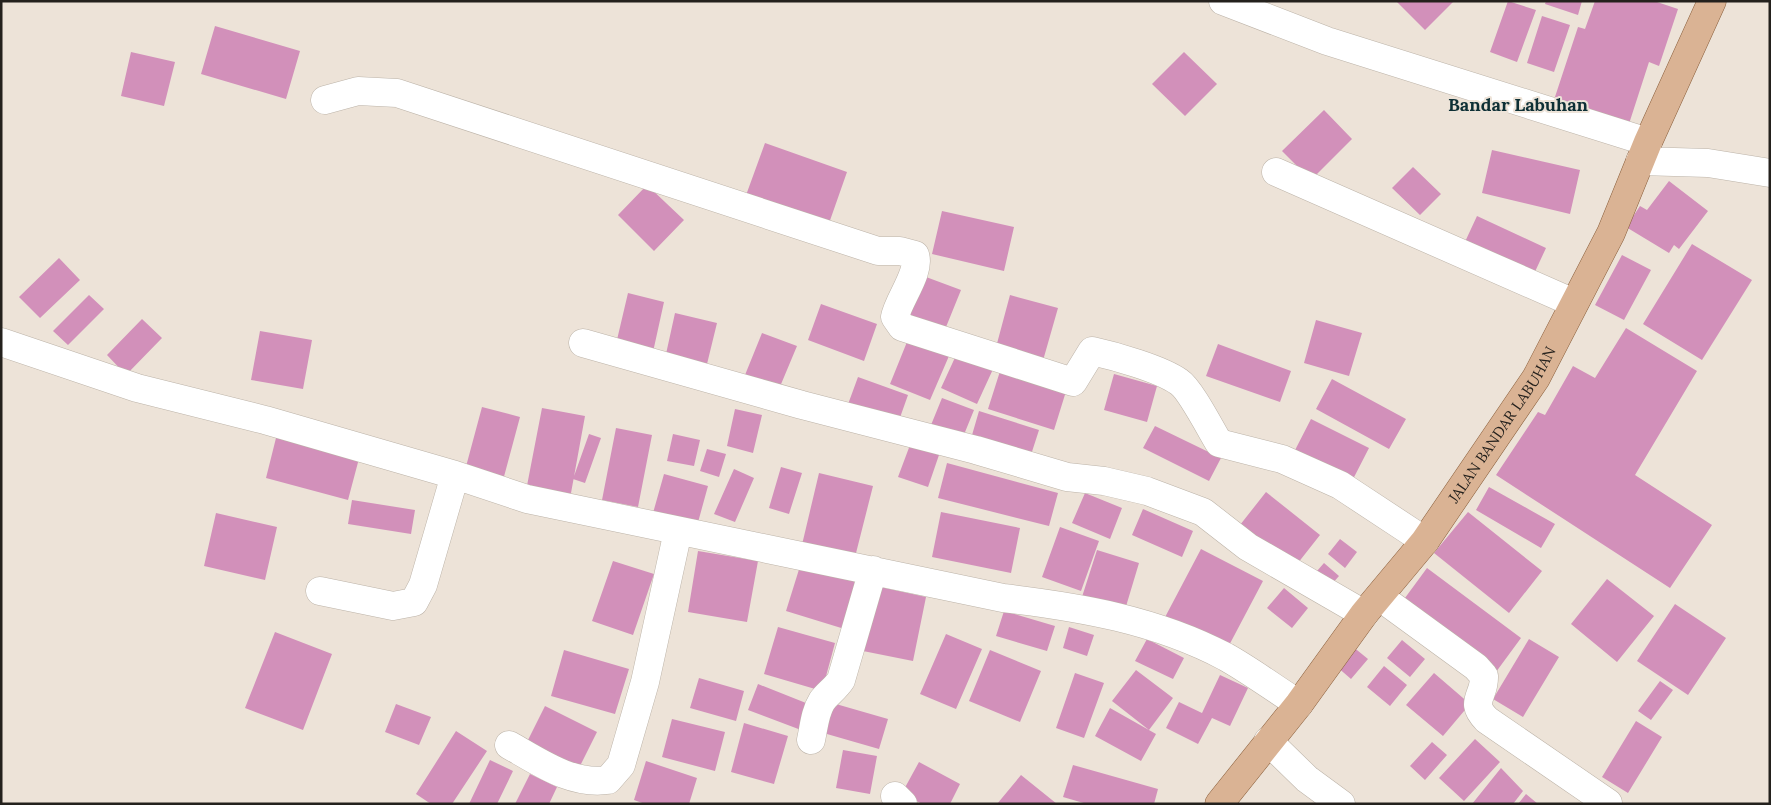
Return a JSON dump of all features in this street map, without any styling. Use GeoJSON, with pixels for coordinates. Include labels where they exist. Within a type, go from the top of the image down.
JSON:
{"type":"FeatureCollection","features":[{"type":"Feature","properties":{"kind":"main road","name":"JALAN BANDAR LABUHAN"},"geometry":{"type":"LineString","coordinates":[[1219,804],[1299,704],[1372,606],[1425,541],[1536,378],[1611,233],[1644,151],[1712,1]]}},
{"type":"Feature","properties":{"kind":"street"},"geometry":{"type":"LineString","coordinates":[[1223,1],[1327,41],[1644,151],[1770,173]]}},
{"type":"Feature","properties":{"kind":"street"},"geometry":{"type":"LineString","coordinates":[[325,100],[358,91],[397,93],[878,251],[900,251],[915,255],[915,268],[895,317],[902,327],[933,335],[981,354],[1009,360],[1073,382],[1092,351],[1114,356],[1144,367],[1180,382],[1219,443],[1282,459],[1340,485],[1425,541]]}},
{"type":"Feature","properties":{"kind":"street"},"geometry":{"type":"LineString","coordinates":[[1276,172],[1574,303]]}},
{"type":"Feature","properties":{"kind":"street"},"geometry":{"type":"LineString","coordinates":[[1,342],[137,388],[265,420],[527,498],[1003,598],[1075,607],[1136,620],[1226,657],[1299,704]]}},
{"type":"Feature","properties":{"kind":"street"},"geometry":{"type":"LineString","coordinates":[[583,343],[802,405],[976,450],[1067,477],[1104,481],[1147,491],[1203,512],[1248,547],[1372,606],[1480,672],[1484,676],[1484,683],[1476,702],[1478,709],[1487,720],[1608,803]]}},
{"type":"Feature","properties":{"kind":"street"},"geometry":{"type":"LineString","coordinates":[[320,591],[393,606],[414,602],[423,585],[455,475]]}},
{"type":"Feature","properties":{"kind":"street"},"geometry":{"type":"LineString","coordinates":[[509,745],[560,773],[590,783],[608,780],[621,765],[645,682],[678,531]]}},
{"type":"Feature","properties":{"kind":"street"},"geometry":{"type":"LineString","coordinates":[[811,740],[815,715],[823,699],[833,692],[841,680],[873,570]]}},
{"type":"Feature","properties":{"kind":"street"},"geometry":{"type":"LineString","coordinates":[[1268,741],[1307,779],[1341,804]]}},
{"type":"Feature","properties":{"kind":"building"},"geometry":{"type":"Polygon","coordinates":[[[1396,1],[1454,1],[1425,30],[1396,1]]]}},
{"type":"Feature","properties":{"kind":"building"},"geometry":{"type":"Polygon","coordinates":[[[1508,1],[1536,10],[1517,62],[1490,52],[1508,1]]]}},
{"type":"Feature","properties":{"kind":"building"},"geometry":{"type":"Polygon","coordinates":[[[1546,1],[1582,1],[1578,15],[1545,4],[1546,1]]]}},
{"type":"Feature","properties":{"kind":"building"},"geometry":{"type":"Polygon","coordinates":[[[1595,1],[1654,1],[1678,9],[1659,66],[1649,62],[1627,130],[1552,106],[1578,27],[1585,29],[1595,1]]]}},
{"type":"Feature","properties":{"kind":"building"},"geometry":{"type":"Polygon","coordinates":[[[1542,16],[1570,25],[1554,72],[1527,63],[1542,16]]]}},
{"type":"Feature","properties":{"kind":"building"},"geometry":{"type":"Polygon","coordinates":[[[215,26],[300,51],[286,99],[201,74],[215,26]]]}},
{"type":"Feature","properties":{"kind":"building"},"geometry":{"type":"Polygon","coordinates":[[[131,52],[175,62],[164,106],[121,96],[131,52]]]}},
{"type":"Feature","properties":{"kind":"building"},"geometry":{"type":"Polygon","coordinates":[[[1184,52],[1217,84],[1185,116],[1152,84],[1184,52]]]}},
{"type":"Feature","properties":{"kind":"building"},"geometry":{"type":"Polygon","coordinates":[[[1324,110],[1352,139],[1311,180],[1282,151],[1324,110]]]}},
{"type":"Feature","properties":{"kind":"building"},"geometry":{"type":"Polygon","coordinates":[[[765,143],[847,172],[827,229],[745,198],[765,143]]]}},
{"type":"Feature","properties":{"kind":"building"},"geometry":{"type":"Polygon","coordinates":[[[1492,150],[1580,170],[1570,214],[1482,193],[1492,150]]]}},
{"type":"Feature","properties":{"kind":"building"},"geometry":{"type":"Polygon","coordinates":[[[1413,167],[1441,194],[1420,215],[1392,188],[1413,167]]]}},
{"type":"Feature","properties":{"kind":"building"},"geometry":{"type":"Polygon","coordinates":[[[1669,181],[1708,211],[1679,249],[1674,245],[1669,253],[1626,227],[1640,206],[1647,210],[1669,181]]]}},
{"type":"Feature","properties":{"kind":"building"},"geometry":{"type":"Polygon","coordinates":[[[647,185],[684,220],[654,251],[618,215],[647,185]]]}},
{"type":"Feature","properties":{"kind":"building"},"geometry":{"type":"Polygon","coordinates":[[[942,211],[1014,227],[1004,271],[932,254],[942,211]]]}},
{"type":"Feature","properties":{"kind":"building"},"geometry":{"type":"Polygon","coordinates":[[[1477,216],[1546,248],[1533,276],[1464,244],[1477,216]]]}},
{"type":"Feature","properties":{"kind":"building"},"geometry":{"type":"Polygon","coordinates":[[[1692,244],[1752,280],[1702,360],[1643,324],[1692,244]]]}},
{"type":"Feature","properties":{"kind":"building"},"geometry":{"type":"Polygon","coordinates":[[[1622,255],[1651,270],[1624,320],[1595,305],[1622,255]]]}},
{"type":"Feature","properties":{"kind":"building"},"geometry":{"type":"Polygon","coordinates":[[[59,258],[80,280],[40,318],[19,297],[59,258]]]}},
{"type":"Feature","properties":{"kind":"building"},"geometry":{"type":"Polygon","coordinates":[[[918,274],[961,290],[944,332],[902,316],[918,274]]]}},
{"type":"Feature","properties":{"kind":"building"},"geometry":{"type":"Polygon","coordinates":[[[628,293],[664,302],[653,352],[616,344],[628,293]]]}},
{"type":"Feature","properties":{"kind":"building"},"geometry":{"type":"Polygon","coordinates":[[[89,295],[104,309],[68,345],[53,331],[89,295]]]}},
{"type":"Feature","properties":{"kind":"building"},"geometry":{"type":"Polygon","coordinates":[[[1010,295],[1058,308],[1042,364],[995,351],[1010,295]]]}},
{"type":"Feature","properties":{"kind":"building"},"geometry":{"type":"Polygon","coordinates":[[[821,304],[877,324],[864,361],[808,340],[821,304]]]}},
{"type":"Feature","properties":{"kind":"building"},"geometry":{"type":"Polygon","coordinates":[[[675,313],[717,323],[707,364],[666,354],[675,313]]]}},
{"type":"Feature","properties":{"kind":"building"},"geometry":{"type":"Polygon","coordinates":[[[142,319],[162,338],[126,375],[107,355],[142,319]]]}},
{"type":"Feature","properties":{"kind":"building"},"geometry":{"type":"Polygon","coordinates":[[[1316,320],[1362,333],[1349,376],[1304,363],[1316,320]]]}},
{"type":"Feature","properties":{"kind":"building"},"geometry":{"type":"Polygon","coordinates":[[[1626,328],[1697,371],[1635,475],[1712,525],[1670,588],[1496,475],[1538,412],[1545,415],[1573,366],[1595,378],[1626,328]]]}},
{"type":"Feature","properties":{"kind":"building"},"geometry":{"type":"Polygon","coordinates":[[[260,331],[312,340],[303,389],[251,380],[260,331]]]}},
{"type":"Feature","properties":{"kind":"building"},"geometry":{"type":"Polygon","coordinates":[[[911,332],[952,349],[930,400],[890,384],[911,332]]]}},
{"type":"Feature","properties":{"kind":"building"},"geometry":{"type":"Polygon","coordinates":[[[762,333],[797,346],[779,389],[745,375],[762,333]]]}},
{"type":"Feature","properties":{"kind":"building"},"geometry":{"type":"Polygon","coordinates":[[[1218,344],[1291,371],[1280,402],[1206,376],[1218,344]]]}},
{"type":"Feature","properties":{"kind":"building"},"geometry":{"type":"Polygon","coordinates":[[[958,351],[994,367],[977,404],[941,388],[958,351]]]}},
{"type":"Feature","properties":{"kind":"building"},"geometry":{"type":"Polygon","coordinates":[[[1002,365],[1068,385],[1054,430],[988,409],[1002,365]]]}},
{"type":"Feature","properties":{"kind":"building"},"geometry":{"type":"Polygon","coordinates":[[[1114,374],[1157,386],[1147,422],[1104,410],[1114,374]]]}},
{"type":"Feature","properties":{"kind":"building"},"geometry":{"type":"Polygon","coordinates":[[[858,377],[908,395],[897,426],[847,407],[858,377]]]}},
{"type":"Feature","properties":{"kind":"building"},"geometry":{"type":"Polygon","coordinates":[[[1332,379],[1406,419],[1389,449],[1316,409],[1332,379]]]}},
{"type":"Feature","properties":{"kind":"building"},"geometry":{"type":"Polygon","coordinates":[[[942,398],[974,410],[963,437],[931,425],[942,398]]]}},
{"type":"Feature","properties":{"kind":"building"},"geometry":{"type":"Polygon","coordinates":[[[482,407],[520,417],[502,484],[464,474],[482,407]]]}},
{"type":"Feature","properties":{"kind":"building"},"geometry":{"type":"Polygon","coordinates":[[[542,408],[585,416],[569,504],[525,496],[542,408]]]}},
{"type":"Feature","properties":{"kind":"building"},"geometry":{"type":"Polygon","coordinates":[[[735,409],[762,415],[753,453],[727,446],[735,409]]]}},
{"type":"Feature","properties":{"kind":"building"},"geometry":{"type":"Polygon","coordinates":[[[979,411],[1039,430],[1029,461],[970,442],[979,411]]]}},
{"type":"Feature","properties":{"kind":"building"},"geometry":{"type":"Polygon","coordinates":[[[1311,419],[1369,448],[1350,485],[1292,456],[1311,419]]]}},
{"type":"Feature","properties":{"kind":"building"},"geometry":{"type":"Polygon","coordinates":[[[1155,426],[1221,458],[1209,481],[1143,448],[1155,426]]]}},
{"type":"Feature","properties":{"kind":"building"},"geometry":{"type":"Polygon","coordinates":[[[616,428],[652,435],[638,507],[602,500],[616,428]]]}},
{"type":"Feature","properties":{"kind":"building"},"geometry":{"type":"Polygon","coordinates":[[[278,430],[361,451],[348,500],[266,478],[278,430]]]}},
{"type":"Feature","properties":{"kind":"building"},"geometry":{"type":"Polygon","coordinates":[[[589,434],[601,438],[585,483],[573,479],[589,434]]]}},
{"type":"Feature","properties":{"kind":"building"},"geometry":{"type":"Polygon","coordinates":[[[673,434],[700,440],[694,466],[667,461],[673,434]]]}},
{"type":"Feature","properties":{"kind":"building"},"geometry":{"type":"Polygon","coordinates":[[[910,445],[939,455],[928,487],[898,477],[910,445]]]}},
{"type":"Feature","properties":{"kind":"building"},"geometry":{"type":"Polygon","coordinates":[[[707,449],[726,454],[719,477],[700,471],[707,449]]]}},
{"type":"Feature","properties":{"kind":"building"},"geometry":{"type":"Polygon","coordinates":[[[947,463],[1058,493],[1049,526],[938,498],[947,463]]]}},
{"type":"Feature","properties":{"kind":"building"},"geometry":{"type":"Polygon","coordinates":[[[781,467],[802,473],[789,514],[769,508],[781,467]]]}},
{"type":"Feature","properties":{"kind":"building"},"geometry":{"type":"Polygon","coordinates":[[[734,469],[754,478],[735,522],[714,514],[734,469]]]}},
{"type":"Feature","properties":{"kind":"building"},"geometry":{"type":"Polygon","coordinates":[[[819,473],[873,486],[854,561],[801,549],[819,473]]]}},
{"type":"Feature","properties":{"kind":"building"},"geometry":{"type":"Polygon","coordinates":[[[664,474],[708,486],[697,526],[653,513],[664,474]]]}},
{"type":"Feature","properties":{"kind":"building"},"geometry":{"type":"Polygon","coordinates":[[[1489,487],[1555,524],[1541,548],[1476,510],[1489,487]]]}},
{"type":"Feature","properties":{"kind":"building"},"geometry":{"type":"Polygon","coordinates":[[[1266,492],[1320,535],[1294,568],[1240,525],[1266,492]]]}},
{"type":"Feature","properties":{"kind":"building"},"geometry":{"type":"Polygon","coordinates":[[[1085,493],[1122,508],[1110,539],[1072,523],[1085,493]]]}},
{"type":"Feature","properties":{"kind":"building"},"geometry":{"type":"Polygon","coordinates":[[[352,500],[415,510],[411,534],[348,524],[352,500]]]}},
{"type":"Feature","properties":{"kind":"building"},"geometry":{"type":"Polygon","coordinates":[[[1143,509],[1193,531],[1182,557],[1132,535],[1143,509]]]}},
{"type":"Feature","properties":{"kind":"building"},"geometry":{"type":"Polygon","coordinates":[[[941,512],[1020,528],[1011,573],[932,557],[941,512]]]}},
{"type":"Feature","properties":{"kind":"building"},"geometry":{"type":"Polygon","coordinates":[[[1468,512],[1542,571],[1509,613],[1434,553],[1468,512]]]}},
{"type":"Feature","properties":{"kind":"building"},"geometry":{"type":"Polygon","coordinates":[[[216,513],[277,527],[265,580],[204,566],[216,513]]]}},
{"type":"Feature","properties":{"kind":"building"},"geometry":{"type":"Polygon","coordinates":[[[1060,527],[1099,541],[1081,591],[1042,577],[1060,527]]]}},
{"type":"Feature","properties":{"kind":"building"},"geometry":{"type":"Polygon","coordinates":[[[1340,539],[1357,552],[1345,568],[1328,554],[1340,539]]]}},
{"type":"Feature","properties":{"kind":"building"},"geometry":{"type":"Polygon","coordinates":[[[1201,549],[1263,581],[1225,653],[1163,621],[1201,549]]]}},
{"type":"Feature","properties":{"kind":"building"},"geometry":{"type":"Polygon","coordinates":[[[1097,550],[1139,563],[1124,613],[1081,600],[1097,550]]]}},
{"type":"Feature","properties":{"kind":"building"},"geometry":{"type":"Polygon","coordinates":[[[698,551],[758,561],[747,622],[688,612],[698,551]]]}},
{"type":"Feature","properties":{"kind":"building"},"geometry":{"type":"Polygon","coordinates":[[[613,561],[654,574],[633,635],[592,621],[613,561]]]}},
{"type":"Feature","properties":{"kind":"building"},"geometry":{"type":"Polygon","coordinates":[[[801,563],[866,582],[851,631],[786,611],[801,563]]]}},
{"type":"Feature","properties":{"kind":"building"},"geometry":{"type":"Polygon","coordinates":[[[1324,563],[1339,576],[1325,592],[1310,579],[1324,563]]]}},
{"type":"Feature","properties":{"kind":"building"},"geometry":{"type":"Polygon","coordinates":[[[1427,568],[1521,638],[1496,672],[1402,602],[1427,568]]]}},
{"type":"Feature","properties":{"kind":"building"},"geometry":{"type":"Polygon","coordinates":[[[1607,579],[1654,616],[1617,662],[1571,624],[1607,579]]]}},
{"type":"Feature","properties":{"kind":"building"},"geometry":{"type":"Polygon","coordinates":[[[876,586],[926,597],[913,661],[863,651],[876,586]]]}},
{"type":"Feature","properties":{"kind":"building"},"geometry":{"type":"Polygon","coordinates":[[[1284,588],[1308,608],[1292,628],[1267,608],[1284,588]]]}},
{"type":"Feature","properties":{"kind":"building"},"geometry":{"type":"Polygon","coordinates":[[[1675,604],[1726,638],[1688,695],[1637,661],[1675,604]]]}},
{"type":"Feature","properties":{"kind":"building"},"geometry":{"type":"Polygon","coordinates":[[[1004,611],[1055,626],[1047,651],[996,636],[1004,611]]]}},
{"type":"Feature","properties":{"kind":"building"},"geometry":{"type":"Polygon","coordinates":[[[778,627],[835,643],[822,691],[764,674],[778,627]]]}},
{"type":"Feature","properties":{"kind":"building"},"geometry":{"type":"Polygon","coordinates":[[[1069,627],[1094,635],[1087,656],[1063,648],[1069,627]]]}},
{"type":"Feature","properties":{"kind":"building"},"geometry":{"type":"Polygon","coordinates":[[[275,632],[332,654],[303,730],[245,708],[275,632]]]}},
{"type":"Feature","properties":{"kind":"building"},"geometry":{"type":"Polygon","coordinates":[[[946,634],[982,649],[956,709],[920,694],[946,634]]]}},
{"type":"Feature","properties":{"kind":"building"},"geometry":{"type":"Polygon","coordinates":[[[1147,639],[1184,658],[1173,679],[1135,661],[1147,639]]]}},
{"type":"Feature","properties":{"kind":"building"},"geometry":{"type":"Polygon","coordinates":[[[1529,639],[1559,657],[1523,717],[1493,699],[1529,639]]]}},
{"type":"Feature","properties":{"kind":"building"},"geometry":{"type":"Polygon","coordinates":[[[1402,640],[1425,659],[1410,677],[1387,658],[1402,640]]]}},
{"type":"Feature","properties":{"kind":"building"},"geometry":{"type":"Polygon","coordinates":[[[1352,646],[1368,659],[1351,679],[1336,666],[1352,646]]]}},
{"type":"Feature","properties":{"kind":"building"},"geometry":{"type":"Polygon","coordinates":[[[564,650],[629,669],[615,714],[551,696],[564,650]]]}},
{"type":"Feature","properties":{"kind":"building"},"geometry":{"type":"Polygon","coordinates":[[[990,650],[1041,671],[1020,722],[969,701],[990,650]]]}},
{"type":"Feature","properties":{"kind":"building"},"geometry":{"type":"Polygon","coordinates":[[[1384,666],[1407,685],[1390,706],[1367,687],[1384,666]]]}},
{"type":"Feature","properties":{"kind":"building"},"geometry":{"type":"Polygon","coordinates":[[[1136,670],[1173,698],[1149,730],[1112,701],[1136,670]]]}},
{"type":"Feature","properties":{"kind":"building"},"geometry":{"type":"Polygon","coordinates":[[[1075,673],[1104,683],[1084,738],[1056,728],[1075,673]]]}},
{"type":"Feature","properties":{"kind":"building"},"geometry":{"type":"Polygon","coordinates":[[[1434,673],[1470,704],[1443,736],[1406,705],[1434,673]]]}},
{"type":"Feature","properties":{"kind":"building"},"geometry":{"type":"Polygon","coordinates":[[[1220,675],[1248,688],[1230,726],[1212,718],[1198,744],[1166,728],[1179,702],[1202,713],[1220,675]]]}},
{"type":"Feature","properties":{"kind":"building"},"geometry":{"type":"Polygon","coordinates":[[[699,678],[744,691],[736,721],[690,708],[699,678]]]}},
{"type":"Feature","properties":{"kind":"building"},"geometry":{"type":"Polygon","coordinates":[[[1660,681],[1673,690],[1651,720],[1638,711],[1660,681]]]}},
{"type":"Feature","properties":{"kind":"building"},"geometry":{"type":"Polygon","coordinates":[[[758,684],[811,705],[801,730],[748,710],[758,684]]]}},
{"type":"Feature","properties":{"kind":"building"},"geometry":{"type":"Polygon","coordinates":[[[829,702],[888,719],[879,749],[820,732],[829,702]]]}},
{"type":"Feature","properties":{"kind":"building"},"geometry":{"type":"Polygon","coordinates":[[[396,704],[431,717],[419,745],[385,732],[396,704]]]}},
{"type":"Feature","properties":{"kind":"building"},"geometry":{"type":"Polygon","coordinates":[[[545,706],[597,732],[576,774],[524,748],[545,706]]]}},
{"type":"Feature","properties":{"kind":"building"},"geometry":{"type":"Polygon","coordinates":[[[1110,708],[1156,734],[1141,761],[1095,736],[1110,708]]]}},
{"type":"Feature","properties":{"kind":"building"},"geometry":{"type":"Polygon","coordinates":[[[672,719],[725,732],[715,771],[662,757],[672,719]]]}},
{"type":"Feature","properties":{"kind":"building"},"geometry":{"type":"Polygon","coordinates":[[[1636,721],[1662,737],[1628,793],[1602,777],[1636,721]]]}},
{"type":"Feature","properties":{"kind":"building"},"geometry":{"type":"Polygon","coordinates":[[[744,723],[788,736],[774,784],[731,772],[744,723]]]}},
{"type":"Feature","properties":{"kind":"building"},"geometry":{"type":"Polygon","coordinates":[[[456,731],[487,751],[452,804],[431,804],[416,794],[456,731]]]}},
{"type":"Feature","properties":{"kind":"building"},"geometry":{"type":"Polygon","coordinates":[[[1475,739],[1500,762],[1464,801],[1439,778],[1475,739]]]}},
{"type":"Feature","properties":{"kind":"building"},"geometry":{"type":"Polygon","coordinates":[[[1432,742],[1447,755],[1425,780],[1410,766],[1432,742]]]}},
{"type":"Feature","properties":{"kind":"building"},"geometry":{"type":"Polygon","coordinates":[[[843,750],[877,756],[870,794],[836,788],[843,750]]]}},
{"type":"Feature","properties":{"kind":"building"},"geometry":{"type":"Polygon","coordinates":[[[490,760],[513,771],[497,804],[469,804],[490,760]]]}},
{"type":"Feature","properties":{"kind":"building"},"geometry":{"type":"Polygon","coordinates":[[[646,761],[697,778],[689,804],[645,804],[634,800],[646,761]]]}},
{"type":"Feature","properties":{"kind":"building"},"geometry":{"type":"Polygon","coordinates":[[[919,762],[960,784],[950,804],[922,804],[902,793],[919,762]]]}},
{"type":"Feature","properties":{"kind":"building"},"geometry":{"type":"Polygon","coordinates":[[[1073,765],[1158,789],[1154,804],[1087,804],[1063,797],[1073,765]]]}},
{"type":"Feature","properties":{"kind":"building"},"geometry":{"type":"Polygon","coordinates":[[[1501,768],[1523,791],[1513,804],[1472,804],[1501,768]]]}},
{"type":"Feature","properties":{"kind":"building"},"geometry":{"type":"Polygon","coordinates":[[[530,774],[557,787],[549,804],[515,804],[530,774]]]}},
{"type":"Feature","properties":{"kind":"building"},"geometry":{"type":"Polygon","coordinates":[[[1021,775],[1057,804],[997,804],[1021,775]]]}},
{"type":"Feature","properties":{"kind":"building"},"geometry":{"type":"Polygon","coordinates":[[[1526,794],[1538,804],[1518,804],[1526,794]]]}},
{"type":"Feature","properties":{"kind":"district","name":"Bandar Labuhan"},"geometry":{"type":"Point","coordinates":[1518,105]}}]}
